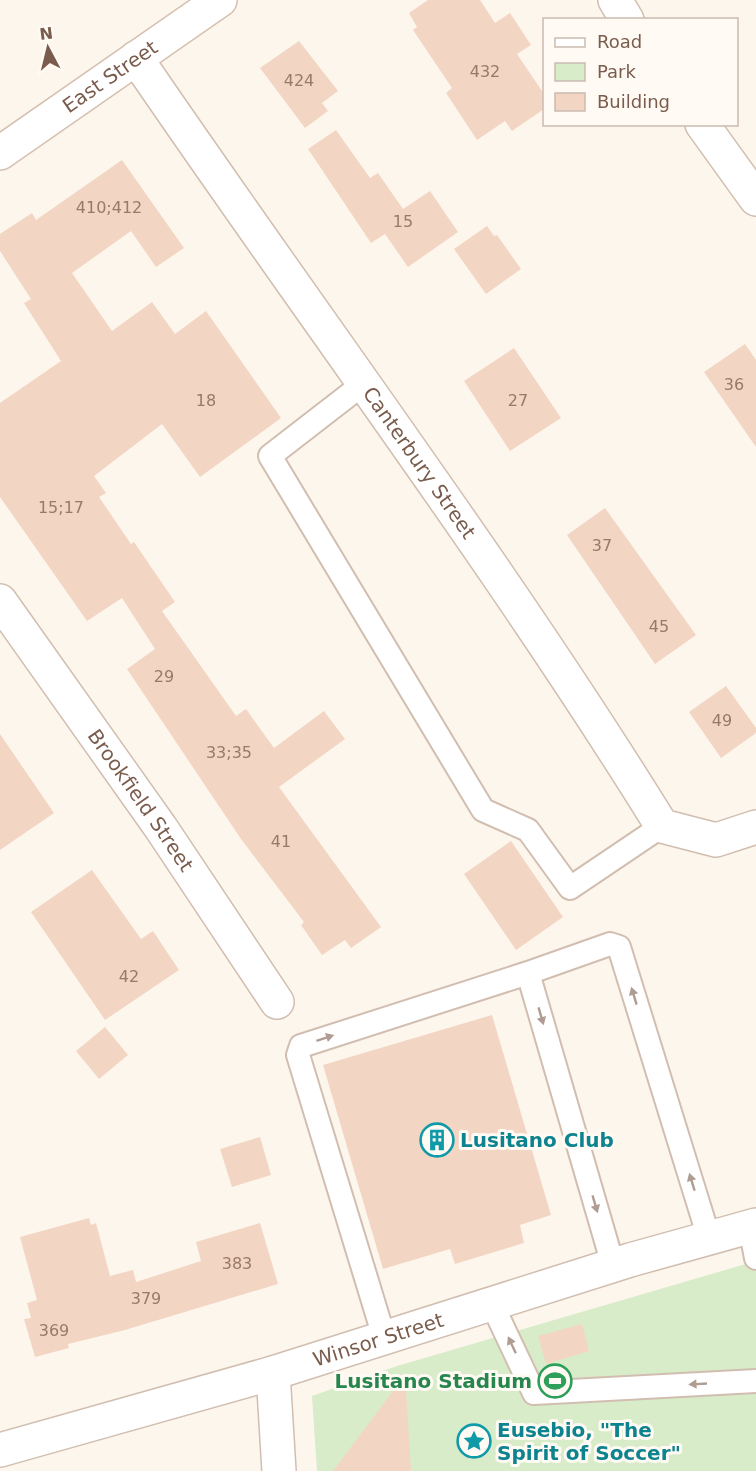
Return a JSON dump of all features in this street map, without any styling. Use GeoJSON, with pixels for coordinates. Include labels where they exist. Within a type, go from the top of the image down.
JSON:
{"type":"FeatureCollection","features":[{"type":"Feature","properties":{"kind":"street","name":"East Street"},"geometry":{"type":"LineString","coordinates":[[0,153],[220,0]]}},
{"type":"Feature","properties":{"kind":"street"},"geometry":{"type":"LineString","coordinates":[[615,0],[626,18]]}},
{"type":"Feature","properties":{"kind":"street","name":"Canterbury Street"},"geometry":{"type":"LineString","coordinates":[[136,58],[255,233],[583,699],[662,826]]}},
{"type":"Feature","properties":{"kind":"street"},"geometry":{"type":"LineString","coordinates":[[703,126],[756,199]]}},
{"type":"Feature","properties":{"kind":"street","name":"Brookfield Street"},"geometry":{"type":"LineString","coordinates":[[0,601],[161,828],[277,1002]]}},
{"type":"Feature","properties":{"kind":"street"},"geometry":{"type":"LineString","coordinates":[[662,826],[716,840],[756,827]]}},
{"type":"Feature","properties":{"kind":"street","name":"Winsor Street"},"geometry":{"type":"LineString","coordinates":[[0,1450],[273,1373],[613,1265],[709,1238],[754,1237]]}},
{"type":"Feature","properties":{"kind":"street"},"geometry":{"type":"LineString","coordinates":[[273,1373],[279,1471]]}},
{"type":"Feature","properties":{"kind":"lane"},"geometry":{"type":"LineString","coordinates":[[363,384],[270,456],[483,810],[528,830],[570,888],[662,826]]}},
{"type":"Feature","properties":{"kind":"lane"},"geometry":{"type":"LineString","coordinates":[[384,1337],[304,1077],[298,1055],[301,1046],[528,973],[610,944],[619,947],[709,1238]]}},
{"type":"Feature","properties":{"kind":"lane"},"geometry":{"type":"LineString","coordinates":[[528,973],[613,1265]]}},
{"type":"Feature","properties":{"kind":"lane"},"geometry":{"type":"LineString","coordinates":[[492,1304],[534,1393],[756,1381]]}},
{"type":"Feature","properties":{"kind":"green space","name":"Lusitano Stadium"},"geometry":{"type":"Polygon","coordinates":[[[756,1261],[756,1471],[317,1471],[312,1396],[397,1366],[756,1261]]]}},
{"type":"Feature","properties":{"kind":"building"},"geometry":{"type":"Polygon","coordinates":[[[428,0],[480,0],[495,23],[510,13],[531,45],[517,54],[543,93],[543,110],[512,131],[505,121],[477,140],[446,93],[452,88],[413,30],[417,27],[409,13],[428,0]]]}},
{"type":"Feature","properties":{"kind":"building"},"geometry":{"type":"Polygon","coordinates":[[[299,41],[338,91],[322,103],[328,111],[305,128],[260,68],[299,41]]]}},
{"type":"Feature","properties":{"kind":"building"},"geometry":{"type":"Polygon","coordinates":[[[336,130],[370,178],[378,173],[403,209],[430,191],[458,232],[408,267],[385,234],[371,243],[308,149],[336,130]]]}},
{"type":"Feature","properties":{"kind":"building"},"geometry":{"type":"Polygon","coordinates":[[[122,160],[184,248],[156,267],[131,231],[72,273],[112,331],[152,302],[175,334],[206,311],[281,418],[200,477],[162,424],[94,476],[106,493],[99,497],[131,544],[134,542],[175,602],[162,611],[236,716],[246,709],[274,748],[324,711],[345,739],[279,787],[381,927],[351,948],[345,940],[322,955],[301,925],[304,922],[241,839],[127,669],[155,649],[122,598],[87,621],[0,497],[0,403],[61,361],[24,303],[31,299],[0,251],[0,234],[32,213],[36,220],[122,160]]]}},
{"type":"Feature","properties":{"kind":"building"},"geometry":{"type":"Polygon","coordinates":[[[487,226],[494,236],[497,235],[521,269],[486,294],[454,249],[487,226]]]}},
{"type":"Feature","properties":{"kind":"building"},"geometry":{"type":"Polygon","coordinates":[[[745,344],[756,360],[756,447],[704,372],[745,344]]]}},
{"type":"Feature","properties":{"kind":"building"},"geometry":{"type":"Polygon","coordinates":[[[514,348],[561,418],[510,451],[464,381],[514,348]]]}},
{"type":"Feature","properties":{"kind":"building"},"geometry":{"type":"Polygon","coordinates":[[[605,508],[696,635],[655,664],[567,535],[605,508]]]}},
{"type":"Feature","properties":{"kind":"building"},"geometry":{"type":"Polygon","coordinates":[[[726,686],[756,728],[756,733],[721,758],[689,712],[726,686]]]}},
{"type":"Feature","properties":{"kind":"building"},"geometry":{"type":"Polygon","coordinates":[[[0,734],[54,813],[0,850],[0,734]]]}},
{"type":"Feature","properties":{"kind":"building"},"geometry":{"type":"Polygon","coordinates":[[[511,841],[563,917],[516,950],[464,874],[511,841]]]}},
{"type":"Feature","properties":{"kind":"building"},"geometry":{"type":"Polygon","coordinates":[[[92,870],[141,939],[153,931],[179,970],[105,1020],[31,912],[92,870]]]}},
{"type":"Feature","properties":{"kind":"building","name":"Lusitano Club"},"geometry":{"type":"Polygon","coordinates":[[[492,1015],[551,1215],[520,1225],[524,1243],[455,1264],[450,1249],[383,1269],[323,1065],[492,1015]]]}},
{"type":"Feature","properties":{"kind":"building"},"geometry":{"type":"Polygon","coordinates":[[[105,1027],[128,1055],[99,1079],[76,1051],[105,1027]]]}},
{"type":"Feature","properties":{"kind":"building"},"geometry":{"type":"Polygon","coordinates":[[[260,1137],[271,1175],[232,1187],[220,1149],[260,1137]]]}},
{"type":"Feature","properties":{"kind":"building"},"geometry":{"type":"Polygon","coordinates":[[[89,1218],[91,1225],[96,1223],[110,1276],[133,1270],[136,1282],[201,1261],[196,1242],[260,1223],[278,1284],[125,1330],[68,1344],[69,1348],[35,1357],[24,1319],[31,1318],[27,1303],[37,1300],[20,1237],[89,1218]]]}},
{"type":"Feature","properties":{"kind":"building"},"geometry":{"type":"Polygon","coordinates":[[[582,1324],[589,1351],[546,1364],[538,1336],[582,1324]]]}},
{"type":"Feature","properties":{"kind":"building"},"geometry":{"type":"Polygon","coordinates":[[[405,1375],[411,1471],[333,1471],[405,1375]]]}},
{"type":"Feature","properties":{"kind":"place","name":"Lusitano Club"},"geometry":{"type":"Point","coordinates":[437,1140]}},
{"type":"Feature","properties":{"kind":"place","name":"Lusitano Stadium"},"geometry":{"type":"Point","coordinates":[555,1381]}},
{"type":"Feature","properties":{"kind":"place","name":"Eusebio, \"The Spirit of Soccer\""},"geometry":{"type":"Point","coordinates":[474,1441]}}]}
